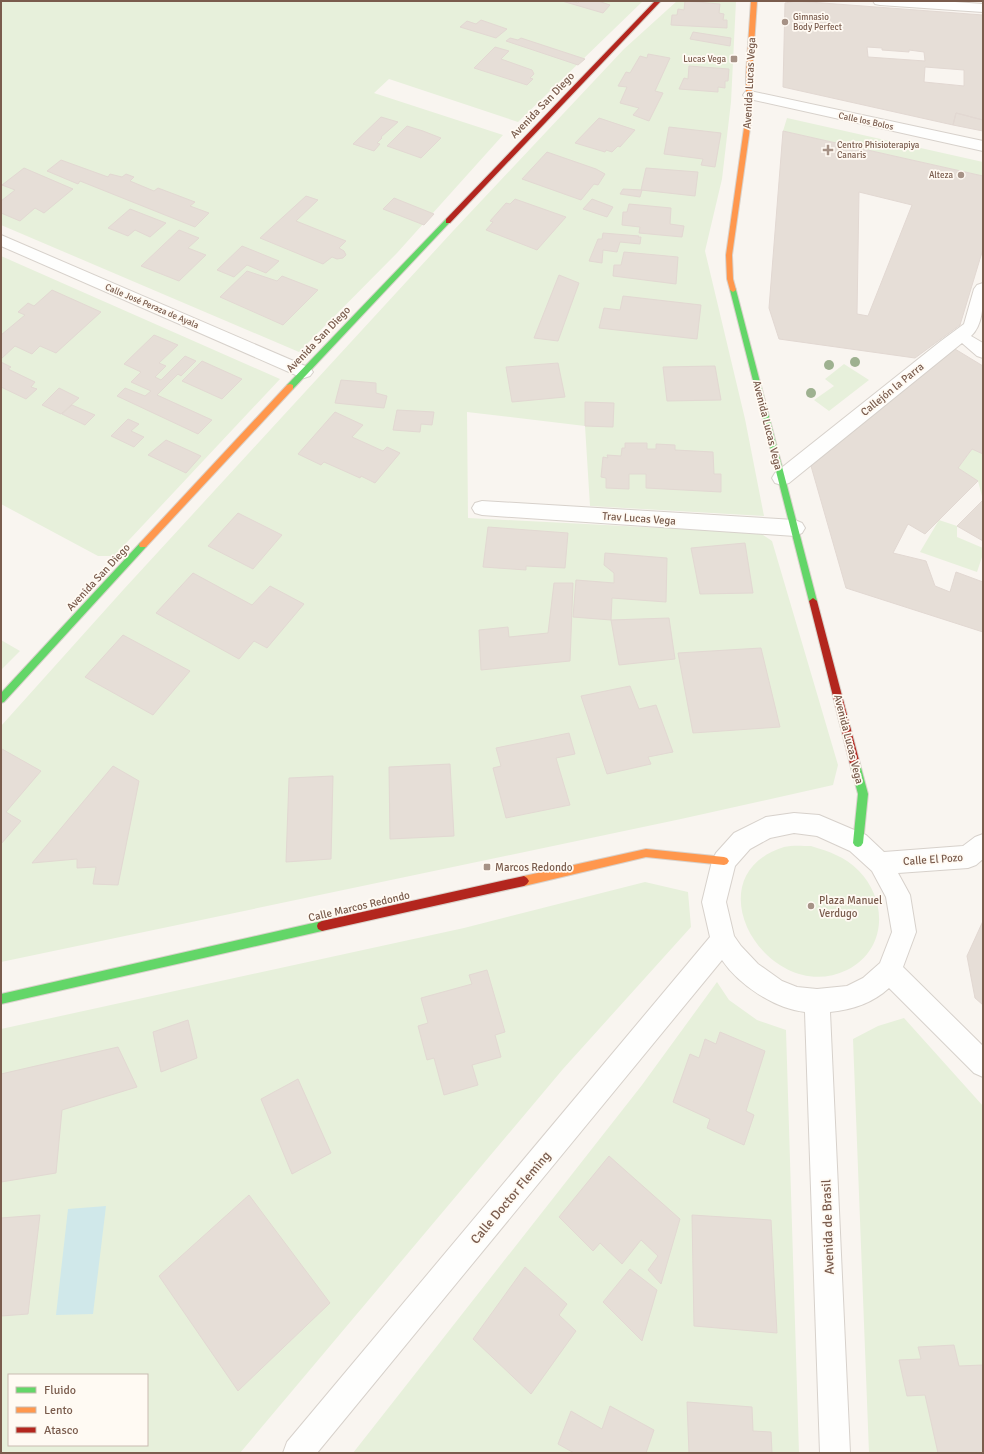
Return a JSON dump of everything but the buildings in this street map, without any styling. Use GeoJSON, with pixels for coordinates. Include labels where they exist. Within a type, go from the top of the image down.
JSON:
{"type":"FeatureCollection","features":[{"type":"Feature","properties":{"kind":"street","name":"Avenida San Diego"},"geometry":{"type":"LineString","coordinates":[[1,699],[304,372],[658,1]]}},
{"type":"Feature","properties":{"kind":"street","name":"Avenida Lucas Vega"},"geometry":{"type":"LineString","coordinates":[[754,1],[749,75],[749,114],[729,255],[730,279],[863,794],[858,843]]}},
{"type":"Feature","properties":{"kind":"street"},"geometry":{"type":"LineString","coordinates":[[880,1],[983,8]]}},
{"type":"Feature","properties":{"kind":"street","name":"Calle los Bolos"},"geometry":{"type":"LineString","coordinates":[[750,95],[983,146]]}},
{"type":"Feature","properties":{"kind":"street","name":"Calle José Peraza de Ayala"},"geometry":{"type":"LineString","coordinates":[[1,240],[304,372]]}},
{"type":"Feature","properties":{"kind":"street","name":"Callejón la Parra"},"geometry":{"type":"LineString","coordinates":[[782,478],[947,345],[972,327],[983,289]]}},
{"type":"Feature","properties":{"kind":"street","name":"Trav Lucas Vega"},"geometry":{"type":"LineString","coordinates":[[482,508],[795,528]]}},
{"type":"Feature","properties":{"kind":"street"},"geometry":{"type":"LineString","coordinates":[[794,823],[819,826],[858,843],[880,863],[898,895],[904,932],[888,971],[872,987],[848,998],[817,1001],[797,998],[774,990],[749,973],[732,954],[723,940],[714,902],[724,861],[742,841],[766,828],[794,823]]}},
{"type":"Feature","properties":{"kind":"street","name":"Calle El Pozo"},"geometry":{"type":"LineString","coordinates":[[880,863],[968,857],[983,845]]}},
{"type":"Feature","properties":{"kind":"street","name":"Calle Marcos Redondo"},"geometry":{"type":"LineString","coordinates":[[1,999],[646,853],[724,861]]}},
{"type":"Feature","properties":{"kind":"street","name":"Calle Doctor Fleming"},"geometry":{"type":"LineString","coordinates":[[298,1453],[723,940]]}},
{"type":"Feature","properties":{"kind":"street"},"geometry":{"type":"LineString","coordinates":[[888,971],[983,1064]]}},
{"type":"Feature","properties":{"kind":"street","name":"Avenida de Brasil"},"geometry":{"type":"LineString","coordinates":[[817,1001],[835,1453]]}},
{"type":"Feature","properties":{"kind":"green space"},"geometry":{"type":"Polygon","coordinates":[[[1,1],[643,1],[518,122],[389,79],[374,93],[503,135],[397,253],[299,352],[1,225],[1,1]]]}},
{"type":"Feature","properties":{"kind":"green space"},"geometry":{"type":"Polygon","coordinates":[[[677,1],[736,1],[731,102],[722,179],[705,251],[745,419],[764,516],[590,506],[585,426],[467,412],[468,518],[760,533],[772,541],[838,765],[833,785],[681,819],[1,962],[1,726],[124,589],[453,231],[624,49],[677,1]]]}},
{"type":"Feature","properties":{"kind":"green space"},"geometry":{"type":"Polygon","coordinates":[[[787,118],[983,162],[983,176],[783,131],[787,118]]]}},
{"type":"Feature","properties":{"kind":"green space"},"geometry":{"type":"Polygon","coordinates":[[[1,256],[280,379],[114,556],[98,556],[1,504],[1,256]]]}},
{"type":"Feature","properties":{"kind":"green space"},"geometry":{"type":"Polygon","coordinates":[[[844,364],[869,380],[829,411],[814,400],[834,386],[825,379],[844,364]]]}},
{"type":"Feature","properties":{"kind":"green space"},"geometry":{"type":"Polygon","coordinates":[[[972,449],[983,454],[983,500],[978,481],[958,468],[972,449]]]}},
{"type":"Feature","properties":{"kind":"green space"},"geometry":{"type":"Polygon","coordinates":[[[939,520],[957,526],[957,537],[983,548],[983,554],[977,572],[920,552],[939,520]]]}},
{"type":"Feature","properties":{"kind":"green space"},"geometry":{"type":"Polygon","coordinates":[[[1,640],[20,651],[1,670],[1,640]]]}},
{"type":"Feature","properties":{"kind":"green space"},"geometry":{"type":"Polygon","coordinates":[[[811,846],[842,858],[859,871],[875,896],[879,924],[876,938],[870,950],[860,961],[847,970],[818,977],[791,971],[768,956],[751,934],[742,909],[743,884],[756,862],[784,847],[811,846]]]}},
{"type":"Feature","properties":{"kind":"green space"},"geometry":{"type":"Polygon","coordinates":[[[645,882],[688,892],[691,927],[563,1069],[240,1453],[1,1453],[1,1029],[464,928],[645,882]]]}},
{"type":"Feature","properties":{"kind":"green space"},"geometry":{"type":"Polygon","coordinates":[[[717,982],[729,1000],[757,1020],[786,1030],[799,1453],[353,1453],[642,1085],[717,982]]]}},
{"type":"Feature","properties":{"kind":"green space"},"geometry":{"type":"Polygon","coordinates":[[[904,1018],[983,1106],[983,1453],[869,1453],[853,1039],[878,1026],[904,1018]]]}},
{"type":"Feature","properties":{"kind":"water"},"geometry":{"type":"Polygon","coordinates":[[[106,1206],[93,1314],[56,1315],[68,1209],[106,1206]]]}},
{"type":"Feature","properties":{"kind":"traffic: fast"},"geometry":{"type":"LineString","coordinates":[[290,387],[448,221]]}},
{"type":"Feature","properties":{"kind":"traffic: fast"},"geometry":{"type":"LineString","coordinates":[[733,290],[813,601]]}},
{"type":"Feature","properties":{"kind":"traffic: fast"},"geometry":{"type":"LineString","coordinates":[[1,699],[143,545]]}},
{"type":"Feature","properties":{"kind":"traffic: fast"},"geometry":{"type":"LineString","coordinates":[[855,764],[863,794],[858,843]]}},
{"type":"Feature","properties":{"kind":"traffic: fast"},"geometry":{"type":"LineString","coordinates":[[1,999],[322,926]]}},
{"type":"Feature","properties":{"kind":"traffic: slow"},"geometry":{"type":"LineString","coordinates":[[733,290],[730,279],[729,255],[749,114],[749,75],[754,1]]}},
{"type":"Feature","properties":{"kind":"traffic: slow"},"geometry":{"type":"LineString","coordinates":[[143,545],[290,387]]}},
{"type":"Feature","properties":{"kind":"traffic: slow"},"geometry":{"type":"LineString","coordinates":[[524,881],[646,853],[724,861]]}},
{"type":"Feature","properties":{"kind":"traffic: jam"},"geometry":{"type":"LineString","coordinates":[[448,221],[658,1]]}},
{"type":"Feature","properties":{"kind":"traffic: jam"},"geometry":{"type":"LineString","coordinates":[[813,601],[855,764]]}},
{"type":"Feature","properties":{"kind":"traffic: jam"},"geometry":{"type":"LineString","coordinates":[[322,926],[524,881]]}},
{"type":"Feature","properties":{"kind":"place","name":"Gimnasio Body Perfect"},"geometry":{"type":"Point","coordinates":[785,22]}},
{"type":"Feature","properties":{"kind":"place","name":"Lucas Vega"},"geometry":{"type":"Point","coordinates":[734,59]}},
{"type":"Feature","properties":{"kind":"place","name":"Centro Phisioterapiya Canaris"},"geometry":{"type":"Point","coordinates":[828,150]}},
{"type":"Feature","properties":{"kind":"place","name":"Alteza"},"geometry":{"type":"Point","coordinates":[961,175]}},
{"type":"Feature","properties":{"kind":"place","name":"Marcos Redondo"},"geometry":{"type":"Point","coordinates":[487,867]}},
{"type":"Feature","properties":{"kind":"place","name":"Plaza Manuel Verdugo"},"geometry":{"type":"Point","coordinates":[811,906]}}]}
